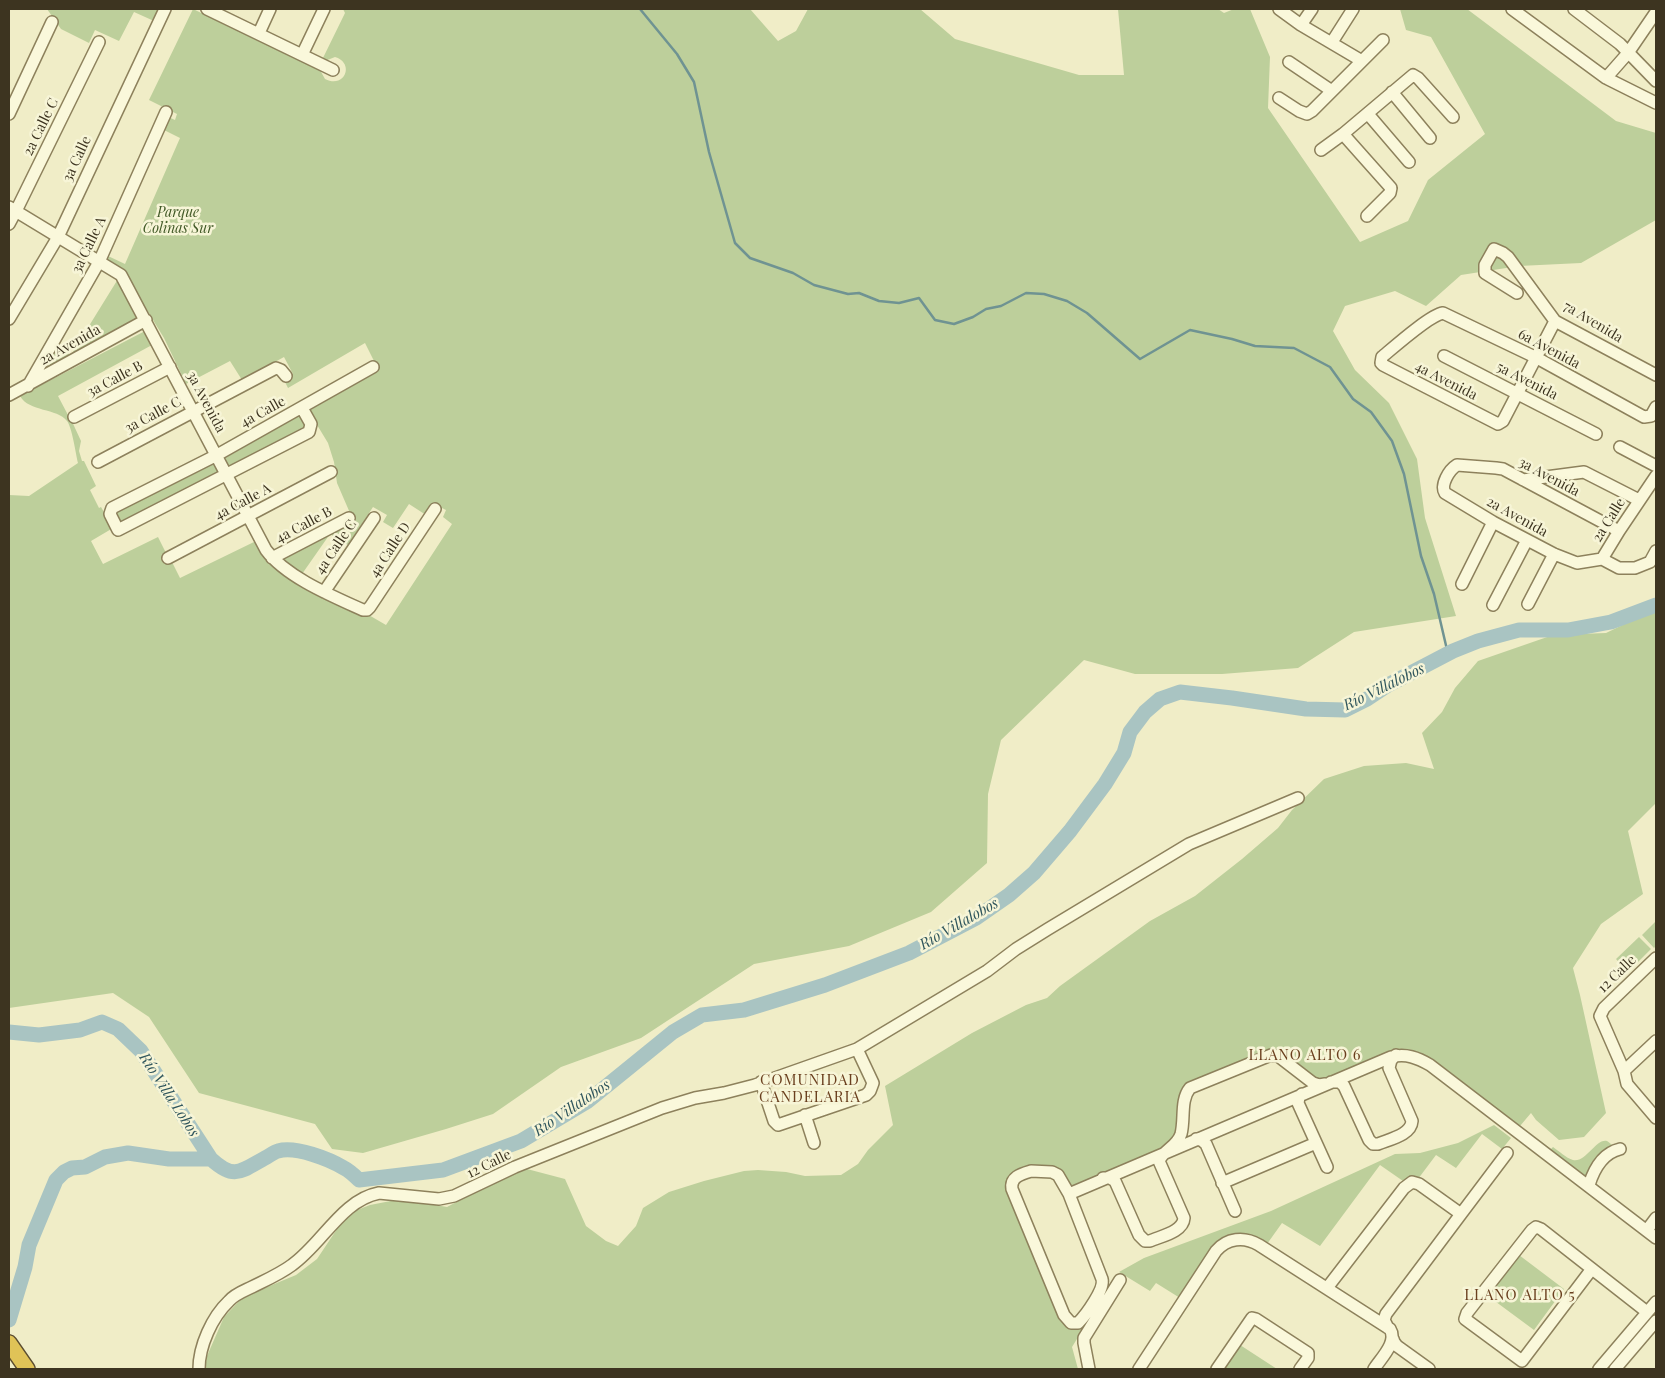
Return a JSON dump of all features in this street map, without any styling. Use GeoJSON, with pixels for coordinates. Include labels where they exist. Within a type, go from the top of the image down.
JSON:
{"type":"FeatureCollection","features":[{"type":"Feature","properties":{"kind":"highway"},"geometry":{"type":"LineString","coordinates":[[9,1343],[27,1369]]}},
{"type":"Feature","properties":{"kind":"street","name":"3a Calle"},"geometry":{"type":"LineString","coordinates":[[9,318],[58,236],[164,9]]}},
{"type":"Feature","properties":{"kind":"street"},"geometry":{"type":"LineString","coordinates":[[258,33],[270,9]]}},
{"type":"Feature","properties":{"kind":"street"},"geometry":{"type":"LineString","coordinates":[[302,55],[324,9]]}},
{"type":"Feature","properties":{"kind":"street"},"geometry":{"type":"LineString","coordinates":[[1278,9],[1362,61]]}},
{"type":"Feature","properties":{"kind":"street"},"geometry":{"type":"LineString","coordinates":[[1301,24],[1312,9]]}},
{"type":"Feature","properties":{"kind":"street"},"geometry":{"type":"LineString","coordinates":[[1332,42],[1353,9]]}},
{"type":"Feature","properties":{"kind":"street"},"geometry":{"type":"LineString","coordinates":[[1512,9],[1606,78],[1656,102]]}},
{"type":"Feature","properties":{"kind":"street"},"geometry":{"type":"LineString","coordinates":[[1574,9],[1616,40],[1656,81]]}},
{"type":"Feature","properties":{"kind":"street"},"geometry":{"type":"LineString","coordinates":[[213,10],[333,70]]}},
{"type":"Feature","properties":{"kind":"street"},"geometry":{"type":"LineString","coordinates":[[1606,78],[1653,25],[1656,12]]}},
{"type":"Feature","properties":{"kind":"street"},"geometry":{"type":"LineString","coordinates":[[9,114],[52,22]]}},
{"type":"Feature","properties":{"kind":"street"},"geometry":{"type":"LineString","coordinates":[[1279,98],[1307,114],[1383,40]]}},
{"type":"Feature","properties":{"kind":"street","name":"2a Calle C"},"geometry":{"type":"LineString","coordinates":[[9,224],[12,209],[99,42]]}},
{"type":"Feature","properties":{"kind":"street"},"geometry":{"type":"LineString","coordinates":[[1289,62],[1332,90]]}},
{"type":"Feature","properties":{"kind":"street"},"geometry":{"type":"LineString","coordinates":[[1321,150],[1368,114],[1411,76],[1415,76],[1453,117]]}},
{"type":"Feature","properties":{"kind":"street"},"geometry":{"type":"LineString","coordinates":[[1392,92],[1430,138]]}},
{"type":"Feature","properties":{"kind":"street","name":"3a Calle A"},"geometry":{"type":"LineString","coordinates":[[28,386],[99,262],[166,112]]}},
{"type":"Feature","properties":{"kind":"street"},"geometry":{"type":"LineString","coordinates":[[1368,114],[1409,162]]}},
{"type":"Feature","properties":{"kind":"street"},"geometry":{"type":"LineString","coordinates":[[1343,134],[1391,188],[1390,193],[1367,216]]}},
{"type":"Feature","properties":{"kind":"street","name":"3a Avenida"},"geometry":{"type":"LineString","coordinates":[[12,209],[121,275],[266,550],[272,558],[324,592],[363,610],[367,610],[370,607]]}},
{"type":"Feature","properties":{"kind":"street","name":"7a Avenida"},"geometry":{"type":"LineString","coordinates":[[1517,294],[1485,274],[1485,265],[1494,249],[1508,257],[1555,321],[1656,375]]}},
{"type":"Feature","properties":{"kind":"street","name":"6a Avenida"},"geometry":{"type":"LineString","coordinates":[[1383,365],[1381,363],[1382,357],[1440,313],[1446,314],[1537,358],[1644,417],[1651,416],[1656,407]]}},
{"type":"Feature","properties":{"kind":"street","name":"2a Avenida"},"geometry":{"type":"LineString","coordinates":[[9,395],[146,320]]}},
{"type":"Feature","properties":{"kind":"street"},"geometry":{"type":"LineString","coordinates":[[1518,393],[1555,321]]}},
{"type":"Feature","properties":{"kind":"street","name":"5a Avenida"},"geometry":{"type":"LineString","coordinates":[[1444,356],[1596,434]]}},
{"type":"Feature","properties":{"kind":"street","name":"4a Avenida"},"geometry":{"type":"LineString","coordinates":[[1383,365],[1498,424],[1503,421],[1518,393]]}},
{"type":"Feature","properties":{"kind":"street","name":"3a Calle B"},"geometry":{"type":"LineString","coordinates":[[74,417],[170,367]]}},
{"type":"Feature","properties":{"kind":"street","name":"3a Calle C"},"geometry":{"type":"LineString","coordinates":[[98,462],[276,368],[281,370],[286,376]]}},
{"type":"Feature","properties":{"kind":"street","name":"4a Calle"},"geometry":{"type":"LineString","coordinates":[[227,474],[118,530],[110,514],[112,508],[217,455],[373,368]]}},
{"type":"Feature","properties":{"kind":"street"},"geometry":{"type":"LineString","coordinates":[[227,474],[309,432],[311,424],[302,408]]}},
{"type":"Feature","properties":{"kind":"street"},"geometry":{"type":"LineString","coordinates":[[1620,447],[1656,466]]}},
{"type":"Feature","properties":{"kind":"street","name":"3a Avenida"},"geometry":{"type":"LineString","coordinates":[[1445,493],[1443,485],[1451,470],[1461,464],[1503,469],[1619,531]]}},
{"type":"Feature","properties":{"kind":"street","name":"4a Calle A"},"geometry":{"type":"LineString","coordinates":[[168,558],[331,472]]}},
{"type":"Feature","properties":{"kind":"street"},"geometry":{"type":"LineString","coordinates":[[1523,480],[1584,472],[1639,500]]}},
{"type":"Feature","properties":{"kind":"street","name":"2a Calle"},"geometry":{"type":"LineString","coordinates":[[1577,563],[1602,559],[1656,476]]}},
{"type":"Feature","properties":{"kind":"street","name":"2a Avenida"},"geometry":{"type":"LineString","coordinates":[[1445,493],[1493,522],[1554,554],[1577,563]]}},
{"type":"Feature","properties":{"kind":"street","name":"4a Calle D"},"geometry":{"type":"LineString","coordinates":[[370,607],[435,509]]}},
{"type":"Feature","properties":{"kind":"street","name":"4a Calle B"},"geometry":{"type":"LineString","coordinates":[[272,558],[349,518]]}},
{"type":"Feature","properties":{"kind":"street","name":"4a Calle C"},"geometry":{"type":"LineString","coordinates":[[324,592],[374,518]]}},
{"type":"Feature","properties":{"kind":"street"},"geometry":{"type":"LineString","coordinates":[[1462,584],[1493,522]]}},
{"type":"Feature","properties":{"kind":"street"},"geometry":{"type":"LineString","coordinates":[[1493,605],[1527,540]]}},
{"type":"Feature","properties":{"kind":"street"},"geometry":{"type":"LineString","coordinates":[[1602,559],[1619,568],[1626,569],[1650,562],[1656,551]]}},
{"type":"Feature","properties":{"kind":"street"},"geometry":{"type":"LineString","coordinates":[[1528,604],[1554,554]]}},
{"type":"Feature","properties":{"kind":"street","name":"12 Calle"},"geometry":{"type":"LineString","coordinates":[[199,1369],[200,1350],[206,1335],[229,1301],[237,1294],[293,1265],[350,1206],[362,1198],[379,1193],[439,1198],[454,1196],[516,1167],[662,1108],[761,1082],[857,1049],[987,970],[1032,939],[1189,844],[1298,798]]}},
{"type":"Feature","properties":{"kind":"street","name":"12 Calle"},"geometry":{"type":"LineString","coordinates":[[1624,1071],[1600,1019],[1600,1014],[1656,958]]}},
{"type":"Feature","properties":{"kind":"street"},"geometry":{"type":"LineString","coordinates":[[1656,1041],[1624,1071],[1629,1086],[1656,1118]]}},
{"type":"Feature","properties":{"kind":"street"},"geometry":{"type":"LineString","coordinates":[[761,1082],[775,1123],[778,1124],[866,1095],[873,1084],[857,1049]]}},
{"type":"Feature","properties":{"kind":"street"},"geometry":{"type":"LineString","coordinates":[[1104,1178],[1110,1178],[1115,1181],[1139,1235],[1145,1241],[1150,1241],[1179,1229],[1184,1220],[1159,1163],[1160,1158],[1180,1137],[1185,1097],[1188,1090],[1193,1086],[1271,1055],[1278,1056],[1313,1083],[1319,1085],[1340,1082],[1344,1086],[1369,1140],[1373,1144],[1378,1144],[1408,1132],[1412,1125],[1389,1068],[1391,1060],[1396,1056]]}},
{"type":"Feature","properties":{"kind":"street"},"geometry":{"type":"LineString","coordinates":[[1069,1194],[1328,1083],[1396,1056],[1409,1056],[1430,1065],[1652,1234],[1656,1218]]}},
{"type":"Feature","properties":{"kind":"street"},"geometry":{"type":"LineString","coordinates":[[1302,1094],[1299,1097],[1298,1103],[1327,1167]]}},
{"type":"Feature","properties":{"kind":"street"},"geometry":{"type":"LineString","coordinates":[[804,1115],[814,1143]]}},
{"type":"Feature","properties":{"kind":"street"},"geometry":{"type":"LineString","coordinates":[[1196,1139],[1206,1144],[1234,1211]]}},
{"type":"Feature","properties":{"kind":"street"},"geometry":{"type":"LineString","coordinates":[[1222,1183],[1316,1143]]}},
{"type":"Feature","properties":{"kind":"street"},"geometry":{"type":"LineString","coordinates":[[1589,1185],[1602,1159],[1613,1151],[1620,1149]]}},
{"type":"Feature","properties":{"kind":"street"},"geometry":{"type":"LineString","coordinates":[[1429,1369],[1397,1346],[1384,1320],[1385,1316],[1507,1153]]}},
{"type":"Feature","properties":{"kind":"street"},"geometry":{"type":"LineString","coordinates":[[1031,1171],[1052,1172],[1058,1175],[1069,1194],[1103,1282],[1100,1291],[1080,1321],[1075,1324],[1069,1322],[1064,1315],[1011,1183],[1014,1179],[1031,1171]]}},
{"type":"Feature","properties":{"kind":"street"},"geometry":{"type":"LineString","coordinates":[[1328,1288],[1409,1183],[1415,1182],[1419,1184],[1461,1214]]}},
{"type":"Feature","properties":{"kind":"street"},"geometry":{"type":"LineString","coordinates":[[1591,1270],[1522,1362],[1465,1319],[1467,1313],[1534,1228],[1541,1229],[1647,1312]]}},
{"type":"Feature","properties":{"kind":"street"},"geometry":{"type":"LineString","coordinates":[[1139,1369],[1213,1255],[1225,1243],[1239,1239],[1252,1241],[1328,1288],[1390,1333]]}},
{"type":"Feature","properties":{"kind":"street"},"geometry":{"type":"LineString","coordinates":[[1089,1369],[1084,1338],[1120,1280]]}},
{"type":"Feature","properties":{"kind":"street"},"geometry":{"type":"LineString","coordinates":[[1599,1369],[1656,1302]]}},
{"type":"Feature","properties":{"kind":"street"},"geometry":{"type":"LineString","coordinates":[[1217,1369],[1252,1318],[1256,1318],[1308,1353],[1308,1358],[1300,1369]]}},
{"type":"Feature","properties":{"kind":"street"},"geometry":{"type":"LineString","coordinates":[[1615,1369],[1656,1321]]}},
{"type":"Feature","properties":{"kind":"street"},"geometry":{"type":"LineString","coordinates":[[1374,1369],[1390,1345],[1390,1333]]}},
{"type":"Feature","properties":{"kind":"green space"},"geometry":{"type":"Polygon","coordinates":[[[47,9],[159,9],[154,21],[134,12],[119,41],[95,30],[89,43],[61,29],[47,9]]]}},
{"type":"Feature","properties":{"kind":"green space","name":"Parque Colinas Sur"},"geometry":{"type":"Polygon","coordinates":[[[193,9],[320,70],[325,79],[338,81],[345,74],[345,64],[335,57],[325,61],[322,60],[345,13],[343,9],[750,9],[778,41],[796,31],[808,9],[920,9],[955,39],[1079,75],[1124,75],[1118,9],[1218,9],[1224,13],[1234,9],[1250,9],[1270,57],[1268,108],[1360,242],[1408,221],[1428,180],[1485,134],[1431,37],[1406,30],[1400,9],[1467,9],[1616,121],[1656,133],[1656,220],[1581,263],[1519,266],[1461,275],[1426,306],[1395,291],[1345,306],[1333,331],[1355,370],[1389,403],[1417,459],[1425,518],[1456,616],[1354,632],[1298,668],[1222,674],[1135,674],[1084,660],[1001,740],[988,794],[987,863],[931,912],[849,946],[754,964],[641,1038],[561,1067],[493,1114],[363,1153],[332,1149],[315,1124],[199,1093],[149,1017],[113,993],[9,1008],[9,495],[29,496],[78,463],[67,421],[57,414],[30,405],[20,396],[145,331],[152,345],[58,396],[81,441],[79,451],[82,461],[84,461],[96,486],[90,490],[99,508],[101,507],[113,528],[91,541],[103,564],[158,537],[166,553],[163,555],[166,562],[171,560],[180,578],[256,541],[263,556],[291,578],[319,596],[349,609],[367,614],[386,625],[452,524],[443,517],[446,510],[434,504],[426,515],[409,504],[393,528],[383,522],[387,515],[373,507],[348,545],[330,534],[302,574],[282,561],[281,559],[353,520],[337,483],[334,462],[328,443],[308,410],[378,369],[365,343],[288,388],[284,380],[293,374],[284,357],[242,380],[230,361],[186,384],[164,338],[123,271],[106,260],[108,256],[125,264],[180,138],[160,128],[166,116],[175,120],[177,114],[149,100],[193,9]]]}},
{"type":"Feature","properties":{"kind":"green space"},"geometry":{"type":"Polygon","coordinates":[[[118,279],[141,320],[43,371],[52,345],[71,355],[118,279]]]}},
{"type":"Feature","properties":{"kind":"green space"},"geometry":{"type":"Polygon","coordinates":[[[302,408],[309,432],[118,530],[112,508],[302,408]]]}},
{"type":"Feature","properties":{"kind":"green space"},"geometry":{"type":"Polygon","coordinates":[[[1656,609],[1656,803],[1628,831],[1643,894],[1601,924],[1573,968],[1606,1113],[1584,1137],[1559,1140],[1536,1120],[1531,1113],[1520,1126],[1551,1149],[1553,1147],[1573,1160],[1582,1158],[1603,1141],[1609,1142],[1613,1146],[1585,1178],[1421,1053],[1410,1050],[1393,1051],[1329,1078],[1322,1079],[1308,1075],[1280,1054],[1196,1082],[1178,1132],[1168,1146],[1071,1188],[1062,1175],[1011,1177],[1064,1322],[1082,1325],[1090,1318],[1072,1347],[1078,1369],[205,1369],[207,1356],[224,1317],[243,1297],[296,1275],[317,1259],[339,1226],[352,1212],[370,1205],[401,1199],[447,1207],[485,1187],[527,1169],[565,1179],[586,1226],[606,1241],[618,1246],[636,1226],[643,1208],[669,1192],[744,1171],[786,1172],[805,1176],[841,1175],[858,1164],[868,1150],[893,1125],[885,1086],[972,1033],[1026,1005],[1047,998],[1060,986],[1150,921],[1195,896],[1278,828],[1292,810],[1324,779],[1364,766],[1406,763],[1434,769],[1422,733],[1442,712],[1455,688],[1478,661],[1553,635],[1606,633],[1656,609]]]}},
{"type":"Feature","properties":{"kind":"green space"},"geometry":{"type":"Polygon","coordinates":[[[1656,921],[1656,946],[1654,948],[1642,935],[1656,921]]]}},
{"type":"Feature","properties":{"kind":"green space"},"geometry":{"type":"Polygon","coordinates":[[[1639,937],[1651,949],[1628,972],[1616,959],[1639,937]]]}},
{"type":"Feature","properties":{"kind":"green space"},"geometry":{"type":"Polygon","coordinates":[[[1494,1125],[1511,1138],[1502,1149],[1482,1134],[1456,1168],[1436,1155],[1418,1179],[1410,1177],[1403,1181],[1380,1165],[1320,1246],[1282,1223],[1267,1244],[1235,1235],[1180,1298],[1156,1283],[1150,1291],[1119,1272],[1144,1258],[1271,1211],[1395,1154],[1420,1153],[1458,1143],[1494,1125]]]}},
{"type":"Feature","properties":{"kind":"green space"},"geometry":{"type":"Polygon","coordinates":[[[1519,1255],[1564,1289],[1534,1330],[1488,1296],[1519,1255]]]}},
{"type":"Feature","properties":{"kind":"green space"},"geometry":{"type":"Polygon","coordinates":[[[1237,1343],[1277,1369],[1220,1369],[1237,1343]]]}},
{"type":"Feature","properties":{"kind":"waterway"},"geometry":{"type":"LineString","coordinates":[[640,9],[677,54],[694,82],[709,152],[735,243],[750,258],[793,273],[814,285],[848,294],[859,293],[879,301],[899,303],[919,298],[935,320],[954,324],[973,317],[986,309],[1001,306],[1026,293],[1044,294],[1067,301],[1087,313],[1140,359],[1190,330],[1255,346],[1294,348],[1330,367],[1353,399],[1371,412],[1392,441],[1404,474],[1421,556],[1434,594],[1448,654]]}},
{"type":"Feature","properties":{"kind":"waterway","name":"Río Villalobos"},"geometry":{"type":"LineString","coordinates":[[9,1032],[39,1035],[80,1030],[102,1022],[118,1029],[141,1051],[211,1159],[219,1166],[232,1172],[243,1170],[275,1152],[285,1150],[312,1154],[338,1164],[359,1180],[443,1170],[521,1141],[588,1101],[673,1032],[702,1015],[744,1010],[825,985],[909,953],[976,918],[1009,895],[1034,873],[1070,831],[1105,784],[1124,753],[1130,732],[1145,712],[1160,699],[1180,692],[1306,709],[1345,710],[1453,651],[1478,641],[1519,630],[1568,630],[1611,622],[1656,605]]}},
{"type":"Feature","properties":{"kind":"waterway"},"geometry":{"type":"LineString","coordinates":[[9,1320],[25,1267],[29,1245],[56,1180],[64,1172],[72,1168],[85,1167],[105,1157],[128,1153],[169,1159],[211,1159]]}},
{"type":"Feature","properties":{"kind":"district","name":"LLANO ALTO 6"},"geometry":{"type":"Point","coordinates":[1305,1055]}},
{"type":"Feature","properties":{"kind":"district","name":"COMUNIDAD CANDELARIA"},"geometry":{"type":"Point","coordinates":[810,1088]}},
{"type":"Feature","properties":{"kind":"district","name":"LLANO ALTO 5"},"geometry":{"type":"Point","coordinates":[1520,1295]}},
{"type":"Feature","properties":{"kind":"water label","name":"Río Villa Lobos"},"geometry":{"type":"Point","coordinates":[169,1095]}}]}
